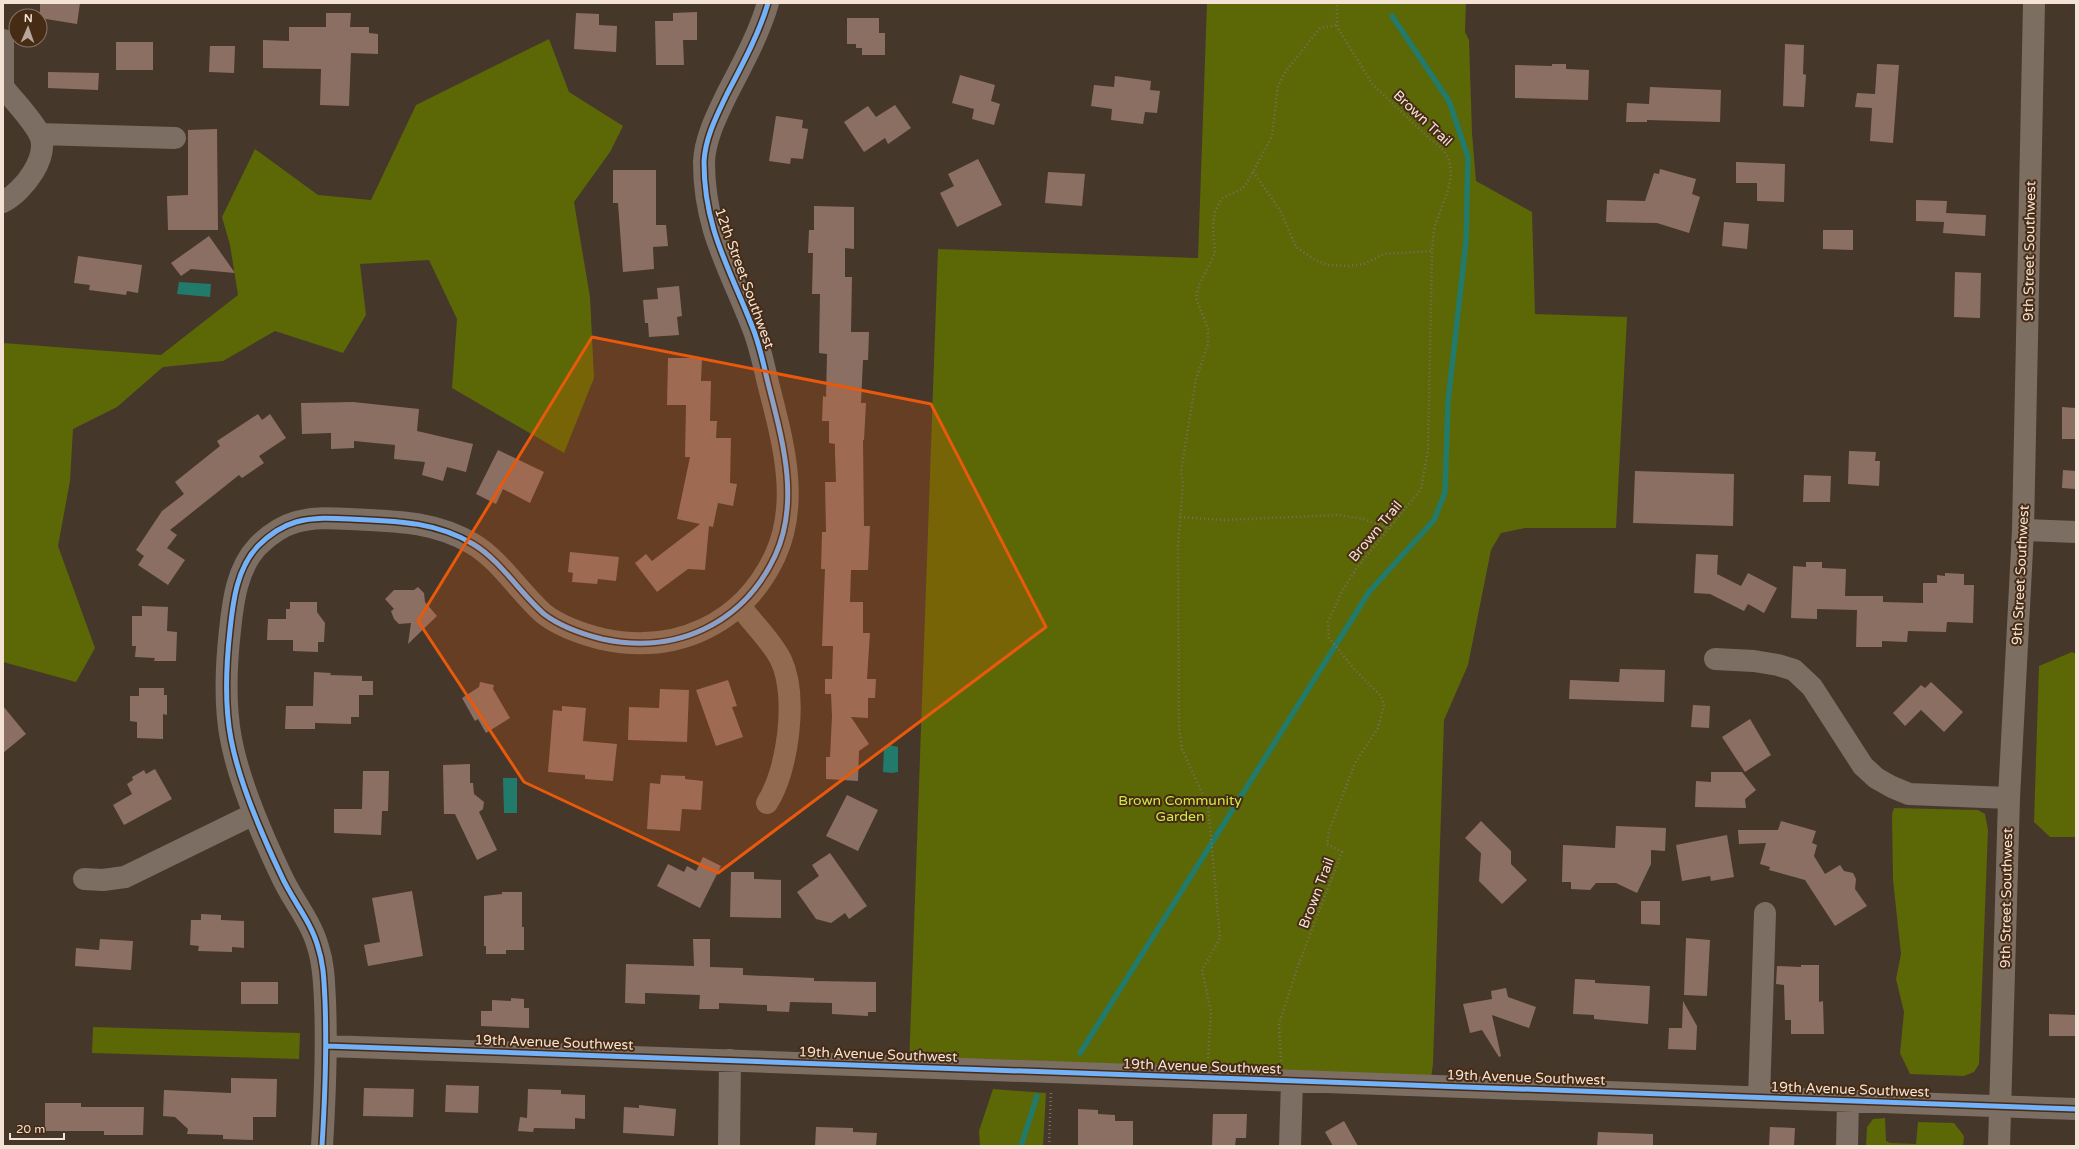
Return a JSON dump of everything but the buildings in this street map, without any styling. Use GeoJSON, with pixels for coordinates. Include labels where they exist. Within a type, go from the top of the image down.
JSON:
{"type":"FeatureCollection","features":[{"type":"Feature","properties":{"kind":"main road","name":"9th Street Southwest"},"geometry":{"type":"LineString","coordinates":[[1999,1146],[2009,798],[2023,530],[2034,3]]}},
{"type":"Feature","properties":{"kind":"street","name":"12th Street Southwest"},"geometry":{"type":"LineString","coordinates":[[322,1146],[327,1046],[323,966],[318,945],[312,930],[283,881],[254,814],[231,739],[226,696],[226,665],[234,598],[240,579],[251,554],[275,532],[298,521],[323,518],[404,521],[430,525],[477,546],[546,616],[584,634],[610,640],[644,644],[673,640],[712,625],[740,606],[760,582],[775,556],[783,534],[789,498],[787,472],[777,420],[754,330],[729,275],[708,213],[704,157],[713,122],[744,60],[768,3]]}},
{"type":"Feature","properties":{"kind":"street"},"geometry":{"type":"LineString","coordinates":[[3,40],[4,90],[39,134],[41,148],[35,169],[16,193],[3,202]]}},
{"type":"Feature","properties":{"kind":"street"},"geometry":{"type":"LineString","coordinates":[[39,134],[175,138]]}},
{"type":"Feature","properties":{"kind":"street"},"geometry":{"type":"LineString","coordinates":[[2023,530],[2076,532]]}},
{"type":"Feature","properties":{"kind":"street"},"geometry":{"type":"LineString","coordinates":[[740,606],[771,645],[781,660],[787,676],[789,693],[788,729],[782,770],[775,790],[767,803]]}},
{"type":"Feature","properties":{"kind":"street"},"geometry":{"type":"LineString","coordinates":[[1715,659],[1760,662],[1794,670],[1812,687],[1863,766],[1876,778],[1892,787],[1909,794],[2009,798]]}},
{"type":"Feature","properties":{"kind":"street"},"geometry":{"type":"LineString","coordinates":[[84,879],[103,880],[125,877],[254,814]]}},
{"type":"Feature","properties":{"kind":"street"},"geometry":{"type":"LineString","coordinates":[[1759,1098],[1765,913]]}},
{"type":"Feature","properties":{"kind":"street","name":"19th Avenue Southwest"},"geometry":{"type":"LineString","coordinates":[[327,1046],[730,1060],[1286,1072],[1759,1098],[2001,1107],[2076,1108]]}},
{"type":"Feature","properties":{"kind":"street"},"geometry":{"type":"LineString","coordinates":[[729,1146],[730,1060]]}},
{"type":"Feature","properties":{"kind":"street"},"geometry":{"type":"LineString","coordinates":[[1286,1072],[1290,1146]]}},
{"type":"Feature","properties":{"kind":"street"},"geometry":{"type":"LineString","coordinates":[[1847,1146],[1848,1101]]}},
{"type":"Feature","properties":{"kind":"path"},"geometry":{"type":"LineString","coordinates":[[1208,1060],[1210,1012],[1202,970],[1220,938],[1208,806],[1182,749],[1179,727],[1178,546],[1183,485],[1181,471],[1196,379],[1208,344],[1208,329],[1196,298],[1199,285],[1215,253],[1213,226],[1215,212],[1222,198],[1242,189],[1272,136],[1278,86],[1286,71],[1320,28],[1337,25]]}},
{"type":"Feature","properties":{"kind":"path"},"geometry":{"type":"LineString","coordinates":[[1253,172],[1280,210],[1296,247],[1315,260],[1328,264],[1349,266],[1364,264],[1384,254],[1432,251]]}},
{"type":"Feature","properties":{"kind":"path"},"geometry":{"type":"LineString","coordinates":[[1180,518],[1223,520],[1339,515],[1364,518],[1389,529]]}},
{"type":"Feature","properties":{"kind":"path"},"geometry":{"type":"LineString","coordinates":[[1049,1146],[1051,1091]]}},
{"type":"Feature","properties":{"kind":"highlighted area"},"geometry":{"type":"Polygon","coordinates":[[[592,337],[931,404],[1046,627],[718,873],[524,782],[418,621],[592,337]]]}},
{"type":"Feature","properties":{"kind":"green space","name":"Brown Community Garden"},"geometry":{"type":"Polygon","coordinates":[[[1207,3],[1466,3],[1465,32],[1469,40],[1472,133],[1476,181],[1532,212],[1535,314],[1627,317],[1616,528],[1525,528],[1501,533],[1491,550],[1468,665],[1444,720],[1433,1064],[1430,1086],[909,1067],[938,249],[1198,258],[1207,3]]]}},
{"type":"Feature","properties":{"kind":"green space"},"geometry":{"type":"Polygon","coordinates":[[[549,39],[569,92],[623,126],[610,152],[574,202],[590,297],[594,378],[564,453],[452,388],[457,319],[429,260],[360,264],[366,315],[343,353],[275,331],[223,361],[163,367],[117,407],[73,429],[70,481],[58,546],[95,648],[76,682],[3,662],[3,343],[161,355],[238,295],[230,245],[222,217],[255,149],[318,195],[371,200],[416,105],[549,39]]]}},
{"type":"Feature","properties":{"kind":"green space"},"geometry":{"type":"Polygon","coordinates":[[[2072,652],[2076,654],[2076,837],[2050,837],[2034,822],[2039,666],[2072,652]]]}},
{"type":"Feature","properties":{"kind":"green space"},"geometry":{"type":"Polygon","coordinates":[[[1894,808],[1978,810],[1985,814],[1988,830],[1979,1064],[1974,1072],[1964,1076],[1910,1074],[1900,1053],[1904,1012],[1896,979],[1901,954],[1893,880],[1892,814],[1894,808]]]}},
{"type":"Feature","properties":{"kind":"green space"},"geometry":{"type":"Polygon","coordinates":[[[93,1027],[300,1033],[299,1059],[92,1053],[93,1027]]]}},
{"type":"Feature","properties":{"kind":"green space"},"geometry":{"type":"Polygon","coordinates":[[[993,1089],[1046,1093],[1043,1146],[980,1146],[979,1131],[993,1089]]]}},
{"type":"Feature","properties":{"kind":"green space"},"geometry":{"type":"Polygon","coordinates":[[[1885,1118],[1886,1141],[1890,1143],[1916,1144],[1918,1122],[1954,1123],[1964,1136],[1963,1146],[1866,1146],[1867,1127],[1873,1119],[1885,1118]]]}},
{"type":"Feature","properties":{"kind":"water"},"geometry":{"type":"Polygon","coordinates":[[[179,282],[211,284],[210,297],[177,294],[179,282]]]}},
{"type":"Feature","properties":{"kind":"water"},"geometry":{"type":"Polygon","coordinates":[[[889,745],[898,747],[898,772],[883,772],[884,747],[889,745]]]}},
{"type":"Feature","properties":{"kind":"water"},"geometry":{"type":"Polygon","coordinates":[[[503,778],[517,778],[517,813],[504,813],[503,778]]]}},
{"type":"Feature","properties":{"kind":"waterway"},"geometry":{"type":"LineString","coordinates":[[1080,1053],[1369,592],[1434,520],[1445,492],[1448,402],[1466,241],[1468,157],[1449,101],[1392,16]]}},
{"type":"Feature","properties":{"kind":"waterway"},"geometry":{"type":"LineString","coordinates":[[1021,1146],[1037,1096]]}},
{"type":"Feature","properties":{"kind":"cycle path"},"geometry":{"type":"LineString","coordinates":[[322,1146],[325,1092],[326,1019],[320,954],[311,928],[285,884],[266,843],[245,790],[231,739],[227,712],[226,684],[230,630],[237,585],[245,564],[258,546],[271,535],[281,528],[303,520],[330,518],[398,522],[444,531],[459,536],[473,544],[492,559],[544,614],[557,623],[572,630],[602,639],[629,643],[656,642],[681,638],[704,629],[726,616],[745,600],[761,580],[775,556],[782,535],[787,515],[787,472],[784,450],[762,356],[755,333],[719,247],[713,227],[705,186],[704,162],[712,127],[755,38],[768,3]]}},
{"type":"Feature","properties":{"kind":"cycle path"},"geometry":{"type":"LineString","coordinates":[[327,1046],[2076,1109]]}}]}
